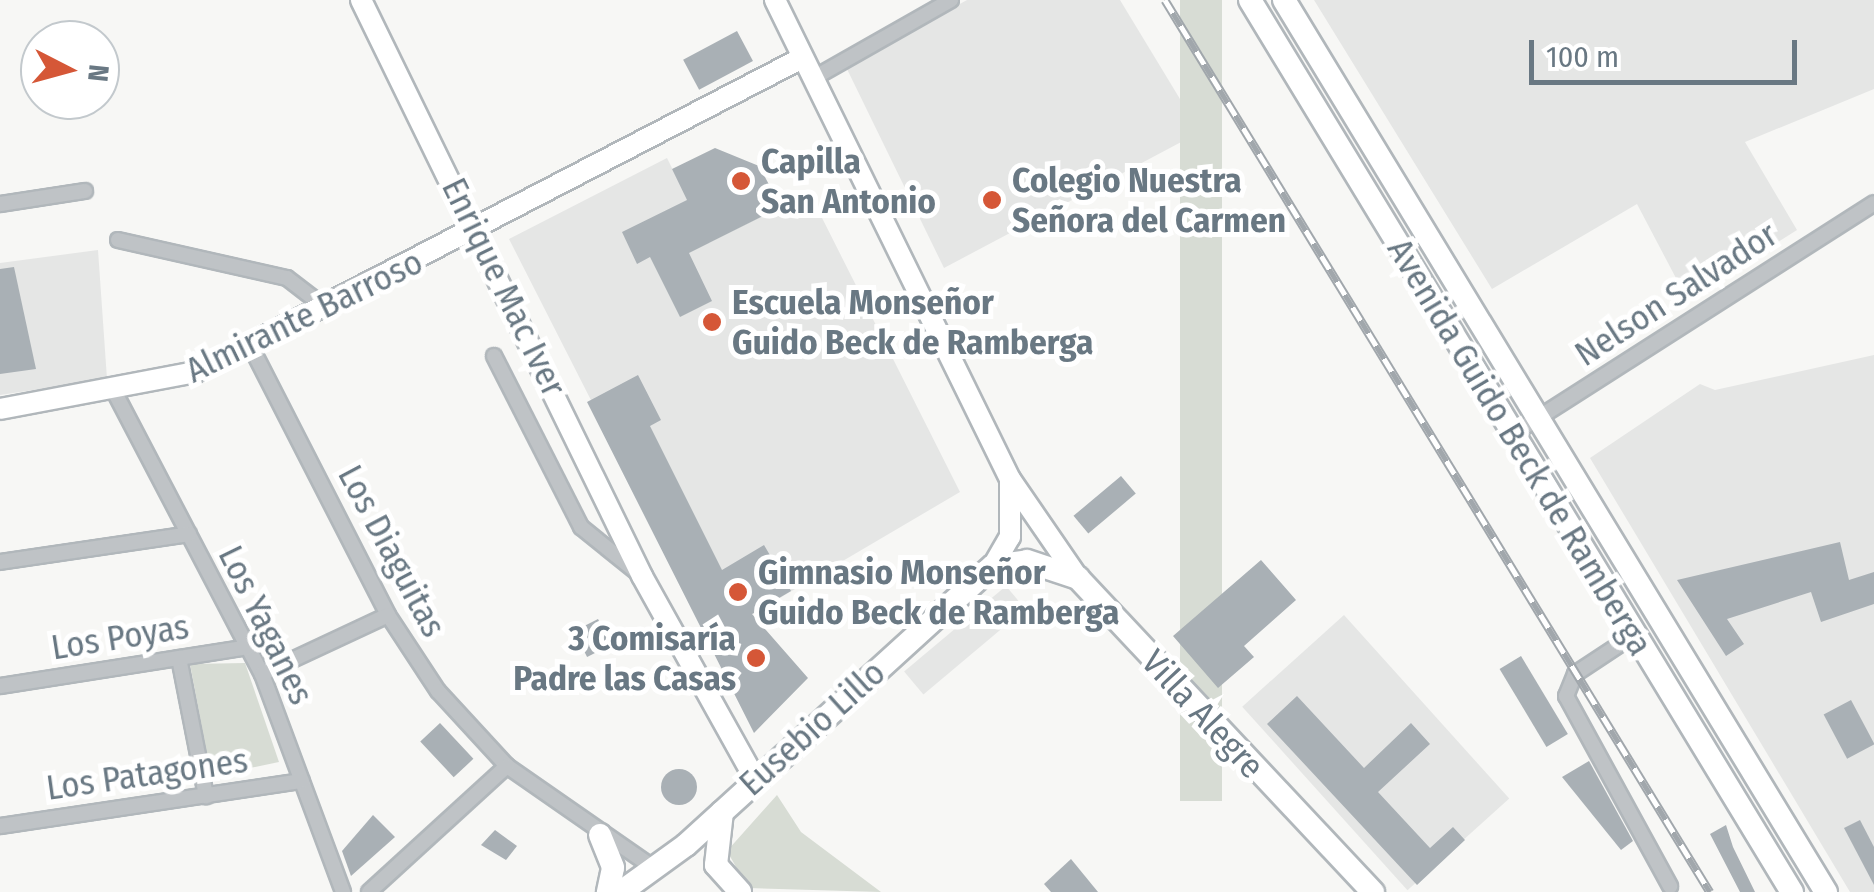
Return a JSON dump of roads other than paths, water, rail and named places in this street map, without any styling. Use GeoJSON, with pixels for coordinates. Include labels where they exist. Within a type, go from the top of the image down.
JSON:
{"type":"FeatureCollection","features":[{"type":"Feature","properties":{"kind":"main road","name":"Enrique Mac Iver"},"geometry":{"type":"LineString","coordinates":[[360,0],[476,228],[642,576],[754,777]]}},
{"type":"Feature","properties":{"kind":"main road","name":"Villa Alegre"},"geometry":{"type":"LineString","coordinates":[[776,0],[1010,479],[1078,578],[1373,892]]}},
{"type":"Feature","properties":{"kind":"main road","name":"Avenida Guido Beck de Ramberga"},"geometry":{"type":"LineString","coordinates":[[1250,0],[1510,436],[1792,892]]}},
{"type":"Feature","properties":{"kind":"main road","name":"Avenida Guido Beck de Ramberga"},"geometry":{"type":"LineString","coordinates":[[1284,0],[1632,562],[1826,892]]}},
{"type":"Feature","properties":{"kind":"main road","name":"Almirante Barroso"},"geometry":{"type":"LineString","coordinates":[[0,408],[116,393],[179,380],[327,309],[802,58]]}},
{"type":"Feature","properties":{"kind":"main road","name":"Villa Alegre"},"geometry":{"type":"LineString","coordinates":[[993,566],[1013,521],[1010,479]]}},
{"type":"Feature","properties":{"kind":"main road"},"geometry":{"type":"LineString","coordinates":[[993,566],[1026,561],[1078,578]]}},
{"type":"Feature","properties":{"kind":"main road"},"geometry":{"type":"LineString","coordinates":[[1602,582],[1632,562]]}},
{"type":"Feature","properties":{"kind":"main road","name":"Eusebio Lillo"},"geometry":{"type":"LineString","coordinates":[[621,892],[656,870],[754,777],[993,566]]}},
{"type":"Feature","properties":{"kind":"main road"},"geometry":{"type":"LineString","coordinates":[[723,809],[714,855],[740,892]]}},
{"type":"Feature","properties":{"kind":"main road"},"geometry":{"type":"LineString","coordinates":[[600,836],[613,868],[608,892]]}},
{"type":"Feature","properties":{"kind":"main road"},"geometry":{"type":"LineString","coordinates":[[1769,851],[1794,836]]}},
{"type":"Feature","properties":{"kind":"street"},"geometry":{"type":"LineString","coordinates":[[812,79],[951,0]]}},
{"type":"Feature","properties":{"kind":"street"},"geometry":{"type":"LineString","coordinates":[[0,204],[85,191]]}},
{"type":"Feature","properties":{"kind":"street","name":"Nelson Salvador"},"geometry":{"type":"LineString","coordinates":[[1510,436],[1874,203]]}},
{"type":"Feature","properties":{"kind":"street"},"geometry":{"type":"LineString","coordinates":[[118,240],[288,278],[327,309]]}},
{"type":"Feature","properties":{"kind":"street","name":"Los Diaguitas"},"geometry":{"type":"LineString","coordinates":[[250,347],[388,615],[438,691],[507,766],[600,836],[656,870]]}},
{"type":"Feature","properties":{"kind":"street","name":"Enrique Mac Iver"},"geometry":{"type":"LineString","coordinates":[[494,356],[590,541],[642,576]]}},
{"type":"Feature","properties":{"kind":"street","name":"Los Yaganes"},"geometry":{"type":"LineString","coordinates":[[116,393],[262,674],[342,892]]}},
{"type":"Feature","properties":{"kind":"street"},"geometry":{"type":"LineString","coordinates":[[0,562],[188,534]]}},
{"type":"Feature","properties":{"kind":"street"},"geometry":{"type":"LineString","coordinates":[[262,674],[388,615]]}},
{"type":"Feature","properties":{"kind":"street"},"geometry":{"type":"LineString","coordinates":[[1634,635],[1575,674],[1566,696],[1670,886]]}},
{"type":"Feature","properties":{"kind":"street","name":"Los Poyas"},"geometry":{"type":"LineString","coordinates":[[0,686],[249,647]]}},
{"type":"Feature","properties":{"kind":"street"},"geometry":{"type":"LineString","coordinates":[[180,658],[206,796]]}},
{"type":"Feature","properties":{"kind":"street"},"geometry":{"type":"LineString","coordinates":[[369,892],[507,766]]}},
{"type":"Feature","properties":{"kind":"street","name":"Los Patagones"},"geometry":{"type":"LineString","coordinates":[[0,826],[302,781]]}},
{"type":"Feature","properties":{"kind":"railway"},"geometry":{"type":"LineString","coordinates":[[1165,0],[1710,892]]}},
{"type":"Feature","properties":{"kind":"place","name":"Capilla San Antonio"},"geometry":{"type":"Point","coordinates":[741,181]}},
{"type":"Feature","properties":{"kind":"place","name":"Colegio Nuestra Señora del Carmen"},"geometry":{"type":"Point","coordinates":[992,200]}},
{"type":"Feature","properties":{"kind":"place","name":"Escuela Monseñor Guido Beck de Ramberga"},"geometry":{"type":"Point","coordinates":[712,322]}},
{"type":"Feature","properties":{"kind":"place","name":"Gimnasio Monseñor Guido Beck de Ramberga"},"geometry":{"type":"Point","coordinates":[738,592]}},
{"type":"Feature","properties":{"kind":"place","name":"3 Comisaría Padre las Casas"},"geometry":{"type":"Point","coordinates":[756,658]}}]}
